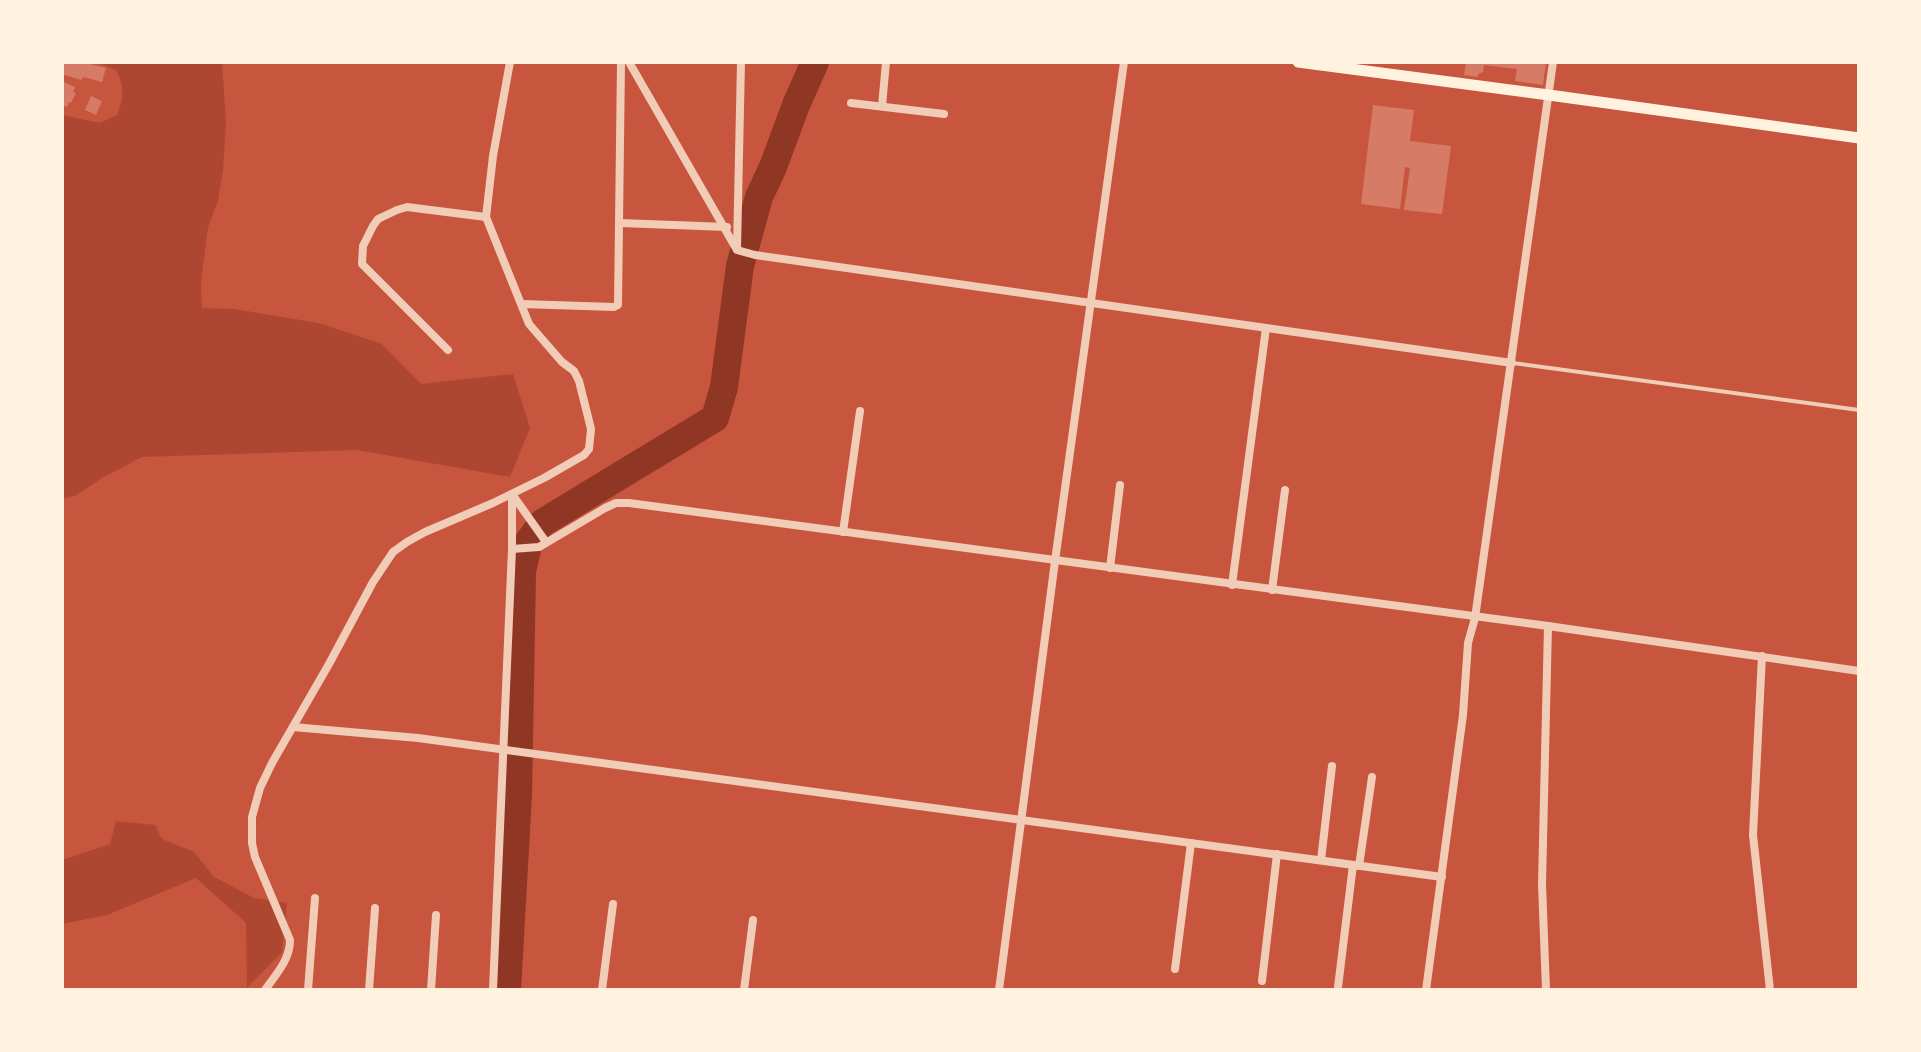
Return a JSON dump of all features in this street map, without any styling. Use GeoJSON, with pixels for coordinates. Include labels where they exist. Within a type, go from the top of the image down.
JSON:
{"type":"FeatureCollection","features":[{"type":"Feature","properties":{"kind":"main road"},"geometry":{"type":"LineString","coordinates":[[1298,62],[1859,138]]}},
{"type":"Feature","properties":{"kind":"street"},"geometry":{"type":"LineString","coordinates":[[265,990],[286,960],[290,940],[261,874],[252,843],[251,829],[260,788],[373,582],[393,552],[425,532],[544,478],[589,449],[588,415],[579,381],[574,371],[562,362],[529,324],[486,217],[493,156],[510,62]]}},
{"type":"Feature","properties":{"kind":"street"},"geometry":{"type":"LineString","coordinates":[[522,304],[618,305],[621,62]]}},
{"type":"Feature","properties":{"kind":"street"},"geometry":{"type":"LineString","coordinates":[[629,62],[737,250],[1512,363]]}},
{"type":"Feature","properties":{"kind":"street"},"geometry":{"type":"LineString","coordinates":[[737,250],[741,62]]}},
{"type":"Feature","properties":{"kind":"street"},"geometry":{"type":"LineString","coordinates":[[882,106],[886,62]]}},
{"type":"Feature","properties":{"kind":"street"},"geometry":{"type":"LineString","coordinates":[[999,990],[1124,62]]}},
{"type":"Feature","properties":{"kind":"street"},"geometry":{"type":"LineString","coordinates":[[1426,990],[1463,715],[1468,643],[1475,618],[1553,62]]}},
{"type":"Feature","properties":{"kind":"street"},"geometry":{"type":"LineString","coordinates":[[851,103],[944,114]]}},
{"type":"Feature","properties":{"kind":"street"},"geometry":{"type":"LineString","coordinates":[[448,350],[362,264],[363,246],[378,219],[407,207],[486,217]]}},
{"type":"Feature","properties":{"kind":"street"},"geometry":{"type":"LineString","coordinates":[[620,223],[737,227]]}},
{"type":"Feature","properties":{"kind":"street"},"geometry":{"type":"LineString","coordinates":[[1232,585],[1266,328]]}},
{"type":"Feature","properties":{"kind":"street"},"geometry":{"type":"LineString","coordinates":[[843,532],[860,411]]}},
{"type":"Feature","properties":{"kind":"street"},"geometry":{"type":"LineString","coordinates":[[1110,568],[1120,485]]}},
{"type":"Feature","properties":{"kind":"street"},"geometry":{"type":"LineString","coordinates":[[1272,590],[1285,490]]}},
{"type":"Feature","properties":{"kind":"street"},"geometry":{"type":"LineString","coordinates":[[512,494],[546,542]]}},
{"type":"Feature","properties":{"kind":"street"},"geometry":{"type":"LineString","coordinates":[[493,990],[512,494]]}},
{"type":"Feature","properties":{"kind":"street"},"geometry":{"type":"LineString","coordinates":[[512,549],[534,549],[605,508],[616,503],[629,503],[1548,626],[1859,671]]}},
{"type":"Feature","properties":{"kind":"street"},"geometry":{"type":"LineString","coordinates":[[1546,990],[1542,884],[1548,626]]}},
{"type":"Feature","properties":{"kind":"street"},"geometry":{"type":"LineString","coordinates":[[1762,656],[1753,835],[1770,990]]}},
{"type":"Feature","properties":{"kind":"street"},"geometry":{"type":"LineString","coordinates":[[293,727],[376,733],[503,749],[1442,877]]}},
{"type":"Feature","properties":{"kind":"street"},"geometry":{"type":"LineString","coordinates":[[1321,860],[1332,766]]}},
{"type":"Feature","properties":{"kind":"street"},"geometry":{"type":"LineString","coordinates":[[1338,987],[1372,777]]}},
{"type":"Feature","properties":{"kind":"street"},"geometry":{"type":"LineString","coordinates":[[1175,969],[1191,843]]}},
{"type":"Feature","properties":{"kind":"street"},"geometry":{"type":"LineString","coordinates":[[1262,981],[1277,854]]}},
{"type":"Feature","properties":{"kind":"street"},"geometry":{"type":"LineString","coordinates":[[308,990],[315,898]]}},
{"type":"Feature","properties":{"kind":"street"},"geometry":{"type":"LineString","coordinates":[[602,990],[613,904]]}},
{"type":"Feature","properties":{"kind":"street"},"geometry":{"type":"LineString","coordinates":[[369,990],[375,908]]}},
{"type":"Feature","properties":{"kind":"street"},"geometry":{"type":"LineString","coordinates":[[431,990],[436,915]]}},
{"type":"Feature","properties":{"kind":"street"},"geometry":{"type":"LineString","coordinates":[[744,990],[753,920]]}},
{"type":"Feature","properties":{"kind":"lane"},"geometry":{"type":"LineString","coordinates":[[1512,363],[1859,410]]}},
{"type":"Feature","properties":{"kind":"shaded area"},"geometry":{"type":"Polygon","coordinates":[[[97,62],[222,62],[226,123],[223,170],[218,201],[208,227],[201,283],[202,308],[234,309],[319,323],[382,344],[421,384],[513,374],[530,428],[510,477],[357,450],[142,457],[75,496],[62,499],[62,115],[100,123],[117,115],[122,92],[119,76],[116,70],[97,62]]]}},
{"type":"Feature","properties":{"kind":"shaded area"},"geometry":{"type":"Polygon","coordinates":[[[116,821],[155,825],[162,839],[194,852],[214,877],[254,898],[287,903],[282,952],[247,988],[246,923],[196,878],[107,915],[62,924],[62,860],[110,844],[116,821]]]}},
{"type":"Feature","properties":{"kind":"building"},"geometry":{"type":"Polygon","coordinates":[[[62,62],[82,62],[106,68],[102,82],[62,74],[62,62]]]}},
{"type":"Feature","properties":{"kind":"building"},"geometry":{"type":"Polygon","coordinates":[[[1466,62],[1546,62],[1543,85],[1515,81],[1517,69],[1484,65],[1478,77],[1464,75],[1466,62]]]}},
{"type":"Feature","properties":{"kind":"building"},"geometry":{"type":"Polygon","coordinates":[[[64,82],[75,87],[73,92],[76,93],[67,107],[62,105],[64,82]]]}},
{"type":"Feature","properties":{"kind":"building"},"geometry":{"type":"Polygon","coordinates":[[[91,96],[102,101],[96,115],[85,110],[91,96]]]}},
{"type":"Feature","properties":{"kind":"building"},"geometry":{"type":"Polygon","coordinates":[[[1373,105],[1414,110],[1410,141],[1451,146],[1442,214],[1404,210],[1410,168],[1405,167],[1400,209],[1361,204],[1373,105]]]}},
{"type":"Feature","properties":{"kind":"waterway"},"geometry":{"type":"LineString","coordinates":[[507,990],[518,795],[522,571],[529,541],[542,523],[715,418],[724,387],[740,266],[759,197],[815,62]]}}]}
